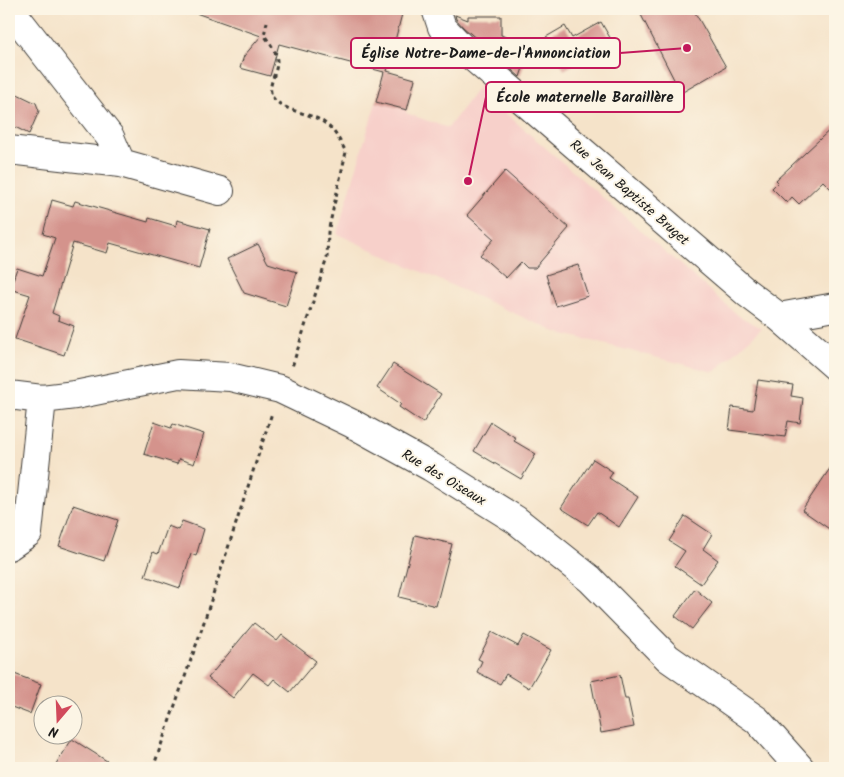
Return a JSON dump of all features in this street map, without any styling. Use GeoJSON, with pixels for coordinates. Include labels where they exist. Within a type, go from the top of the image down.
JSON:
{"type":"FeatureCollection","features":[{"type":"Feature","properties":{"kind":"street"},"geometry":{"type":"LineString","coordinates":[[12,9],[20,22],[110,137],[121,163]]}},
{"type":"Feature","properties":{"kind":"street","name":"Rue Jean Baptiste Bruget"},"geometry":{"type":"LineString","coordinates":[[436,9],[442,27],[460,46],[747,293],[779,317],[835,366]]}},
{"type":"Feature","properties":{"kind":"street"},"geometry":{"type":"LineString","coordinates":[[9,150],[121,163],[220,191]]}},
{"type":"Feature","properties":{"kind":"street"},"geometry":{"type":"LineString","coordinates":[[779,317],[835,307]]}},
{"type":"Feature","properties":{"kind":"street","name":"Rue des Oiseaux"},"geometry":{"type":"LineString","coordinates":[[9,395],[42,399],[75,395],[178,374],[230,378],[280,389],[353,424],[431,467],[516,520],[590,579],[668,658],[757,720],[800,768]]}},
{"type":"Feature","properties":{"kind":"street"},"geometry":{"type":"LineString","coordinates":[[9,546],[28,533],[42,399]]}},
{"type":"Feature","properties":{"kind":"shaded area"},"geometry":{"type":"Polygon","coordinates":[[[482,82],[495,104],[739,316],[762,328],[714,372],[556,332],[337,234],[376,102],[407,110],[406,113],[448,128],[482,82]]]}},
{"type":"Feature","properties":{"kind":"building"},"geometry":{"type":"Polygon","coordinates":[[[193,9],[381,9],[402,14],[387,71],[415,79],[407,110],[376,102],[384,72],[279,44],[270,76],[240,68],[244,56],[261,36],[193,12],[193,9]]]}},
{"type":"Feature","properties":{"kind":"building"},"geometry":{"type":"Polygon","coordinates":[[[638,9],[693,9],[726,67],[681,93],[638,9]]]}},
{"type":"Feature","properties":{"kind":"building"},"geometry":{"type":"Polygon","coordinates":[[[455,15],[468,20],[468,16],[501,16],[501,35],[530,47],[520,77],[463,27],[455,15]]]}},
{"type":"Feature","properties":{"kind":"building"},"geometry":{"type":"Polygon","coordinates":[[[601,22],[613,43],[564,70],[546,37],[565,26],[572,38],[601,22]]]}},
{"type":"Feature","properties":{"kind":"building"},"geometry":{"type":"Polygon","coordinates":[[[9,90],[36,103],[39,111],[29,134],[9,124],[9,90]]]}},
{"type":"Feature","properties":{"kind":"building"},"geometry":{"type":"Polygon","coordinates":[[[835,125],[835,193],[823,181],[799,204],[792,197],[787,203],[772,188],[778,182],[776,180],[835,125]]]}},
{"type":"Feature","properties":{"kind":"building"},"geometry":{"type":"Polygon","coordinates":[[[505,171],[569,228],[535,268],[527,268],[521,262],[506,278],[480,255],[494,239],[467,215],[505,171]]]}},
{"type":"Feature","properties":{"kind":"building"},"geometry":{"type":"Polygon","coordinates":[[[52,200],[73,206],[75,201],[148,222],[149,218],[176,226],[177,220],[210,229],[199,268],[110,243],[107,253],[73,243],[52,313],[59,316],[58,320],[74,326],[64,355],[15,339],[30,295],[10,289],[17,268],[42,276],[55,238],[43,234],[52,200]]]}},
{"type":"Feature","properties":{"kind":"building"},"geometry":{"type":"Polygon","coordinates":[[[258,244],[268,263],[297,272],[286,306],[244,293],[227,259],[258,244]]]}},
{"type":"Feature","properties":{"kind":"building"},"geometry":{"type":"Polygon","coordinates":[[[578,265],[588,296],[556,306],[546,275],[578,265]]]}},
{"type":"Feature","properties":{"kind":"building"},"geometry":{"type":"Polygon","coordinates":[[[393,364],[441,394],[423,423],[399,407],[401,404],[377,388],[393,364]]]}},
{"type":"Feature","properties":{"kind":"building"},"geometry":{"type":"Polygon","coordinates":[[[758,380],[793,385],[791,396],[803,398],[800,423],[788,421],[785,437],[729,430],[732,407],[753,410],[758,380]]]}},
{"type":"Feature","properties":{"kind":"building"},"geometry":{"type":"Polygon","coordinates":[[[154,422],[171,428],[173,424],[204,434],[194,464],[179,459],[177,464],[144,454],[154,422]]]}},
{"type":"Feature","properties":{"kind":"building"},"geometry":{"type":"Polygon","coordinates":[[[491,422],[516,438],[514,441],[536,454],[521,479],[474,451],[491,422]]]}},
{"type":"Feature","properties":{"kind":"building"},"geometry":{"type":"Polygon","coordinates":[[[593,459],[613,472],[609,478],[638,497],[619,527],[597,512],[588,525],[561,508],[593,459]]]}},
{"type":"Feature","properties":{"kind":"building"},"geometry":{"type":"Polygon","coordinates":[[[835,461],[835,533],[802,510],[835,461]]]}},
{"type":"Feature","properties":{"kind":"building"},"geometry":{"type":"Polygon","coordinates":[[[73,505],[118,520],[104,561],[59,546],[73,505]]]}},
{"type":"Feature","properties":{"kind":"building"},"geometry":{"type":"Polygon","coordinates":[[[685,516],[712,534],[703,549],[718,560],[701,584],[675,566],[685,551],[669,541],[685,516]]]}},
{"type":"Feature","properties":{"kind":"building"},"geometry":{"type":"Polygon","coordinates":[[[182,521],[204,529],[196,556],[191,554],[180,588],[145,576],[153,552],[158,554],[168,526],[178,530],[182,521]]]}},
{"type":"Feature","properties":{"kind":"building"},"geometry":{"type":"Polygon","coordinates":[[[415,535],[452,544],[436,606],[399,597],[415,535]]]}},
{"type":"Feature","properties":{"kind":"building"},"geometry":{"type":"Polygon","coordinates":[[[695,589],[712,603],[692,629],[675,616],[695,589]]]}},
{"type":"Feature","properties":{"kind":"building"},"geometry":{"type":"Polygon","coordinates":[[[254,623],[277,641],[282,635],[316,661],[290,692],[274,679],[269,685],[253,673],[233,698],[208,678],[254,623]]]}},
{"type":"Feature","properties":{"kind":"building"},"geometry":{"type":"Polygon","coordinates":[[[492,632],[518,646],[524,635],[551,650],[529,688],[506,674],[500,684],[477,672],[482,661],[478,659],[492,632]]]}},
{"type":"Feature","properties":{"kind":"building"},"geometry":{"type":"Polygon","coordinates":[[[9,672],[41,684],[37,694],[32,694],[30,714],[9,706],[9,672]]]}},
{"type":"Feature","properties":{"kind":"building"},"geometry":{"type":"Polygon","coordinates":[[[620,675],[634,727],[601,733],[591,681],[620,675]]]}},
{"type":"Feature","properties":{"kind":"building"},"geometry":{"type":"Polygon","coordinates":[[[69,744],[80,744],[118,768],[54,768],[69,744]]]}},
{"type":"Feature","properties":{"kind":"place","name":"Église Notre-Dame-de-l'Annonciation"},"geometry":{"type":"Point","coordinates":[687,48]}},
{"type":"Feature","properties":{"kind":"place","name":"École maternelle Baraillère"},"geometry":{"type":"Point","coordinates":[468,181]}}]}
